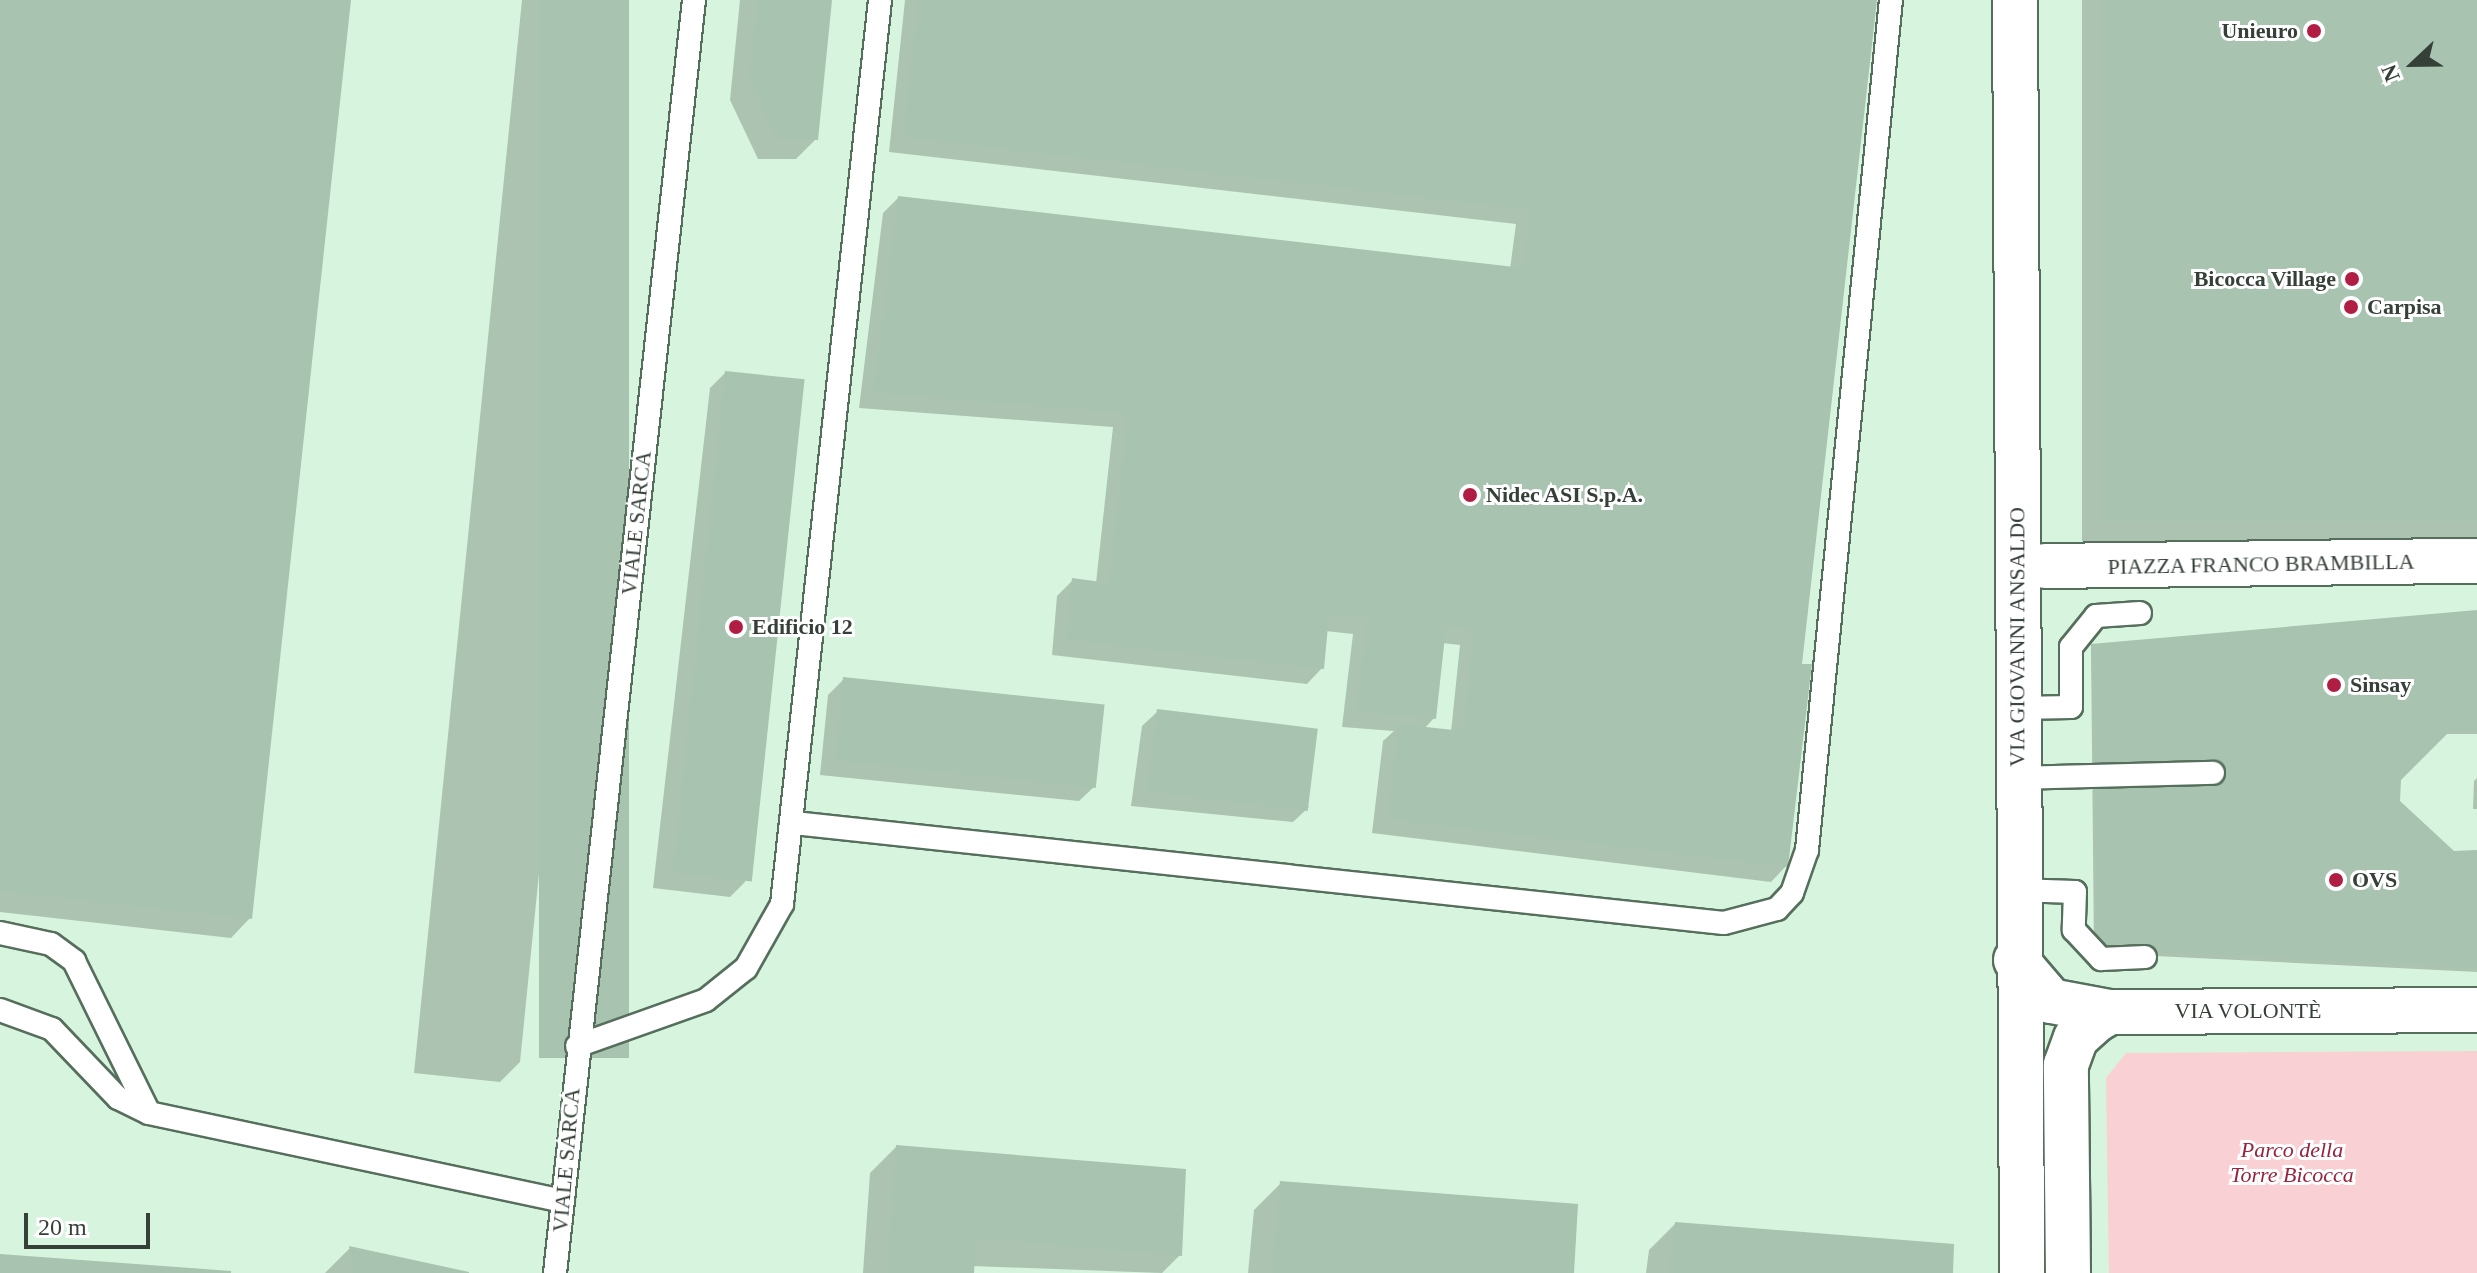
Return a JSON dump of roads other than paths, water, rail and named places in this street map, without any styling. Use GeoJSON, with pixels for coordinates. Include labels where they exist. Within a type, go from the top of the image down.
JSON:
{"type":"FeatureCollection","features":[{"type":"Feature","properties":{"kind":"street","name":"VIA GIOVANNI ANSALDO"},"geometry":{"type":"LineString","coordinates":[[2015,0],[2016,960],[2022,1273]]}},
{"type":"Feature","properties":{"kind":"street","name":"PIAZZA FRANCO BRAMBILLA"},"geometry":{"type":"LineString","coordinates":[[2045,566],[2477,561]]}},
{"type":"Feature","properties":{"kind":"street","name":"VIA VOLONTÈ"},"geometry":{"type":"LineString","coordinates":[[2016,960],[2051,1001],[2110,1012],[2477,1010]]}},
{"type":"Feature","properties":{"kind":"street"},"geometry":{"type":"LineString","coordinates":[[2068,1273],[2065,1084],[2076,1038],[2110,1012]]}},
{"type":"Feature","properties":{"kind":"lane","name":"VIALE SARCA"},"geometry":{"type":"LineString","coordinates":[[555,1273],[577,1046],[694,0]]}},
{"type":"Feature","properties":{"kind":"lane"},"geometry":{"type":"LineString","coordinates":[[577,1046],[685,1011],[746,968],[782,904],[794,823],[839,363],[880,0]]}},
{"type":"Feature","properties":{"kind":"lane"},"geometry":{"type":"LineString","coordinates":[[794,823],[1724,923],[1777,909],[1797,883],[1807,850],[1891,0]]}},
{"type":"Feature","properties":{"kind":"lane"},"geometry":{"type":"LineString","coordinates":[[2017,708],[2071,707],[2071,647],[2096,616],[2140,613]]}},
{"type":"Feature","properties":{"kind":"lane"},"geometry":{"type":"LineString","coordinates":[[2017,778],[2213,773]]}},
{"type":"Feature","properties":{"kind":"lane"},"geometry":{"type":"LineString","coordinates":[[2016,890],[2075,892],[2074,930],[2101,959],[2145,957]]}},
{"type":"Feature","properties":{"kind":"lane"},"geometry":{"type":"LineString","coordinates":[[0,933],[51,944],[74,961],[149,1113]]}},
{"type":"Feature","properties":{"kind":"lane"},"geometry":{"type":"LineString","coordinates":[[0,1010],[52,1029],[118,1098],[149,1113],[563,1201]]}},
{"type":"Feature","properties":{"kind":"place","name":"Unieuro"},"geometry":{"type":"Point","coordinates":[2314,31]}},
{"type":"Feature","properties":{"kind":"place","name":"Bicocca Village"},"geometry":{"type":"Point","coordinates":[2352,279]}},
{"type":"Feature","properties":{"kind":"place","name":"Carpisa"},"geometry":{"type":"Point","coordinates":[2351,307]}},
{"type":"Feature","properties":{"kind":"place","name":"Nidec ASI S.p.A."},"geometry":{"type":"Point","coordinates":[1470,495]}},
{"type":"Feature","properties":{"kind":"place","name":"Edificio 12"},"geometry":{"type":"Point","coordinates":[736,627]}},
{"type":"Feature","properties":{"kind":"place","name":"Sinsay"},"geometry":{"type":"Point","coordinates":[2334,685]}},
{"type":"Feature","properties":{"kind":"place","name":"OVS"},"geometry":{"type":"Point","coordinates":[2336,880]}},
{"type":"Feature","properties":{"kind":"park label","name":"Parco della Torre Bicocca"},"geometry":{"type":"Point","coordinates":[2292,1162]}}]}
